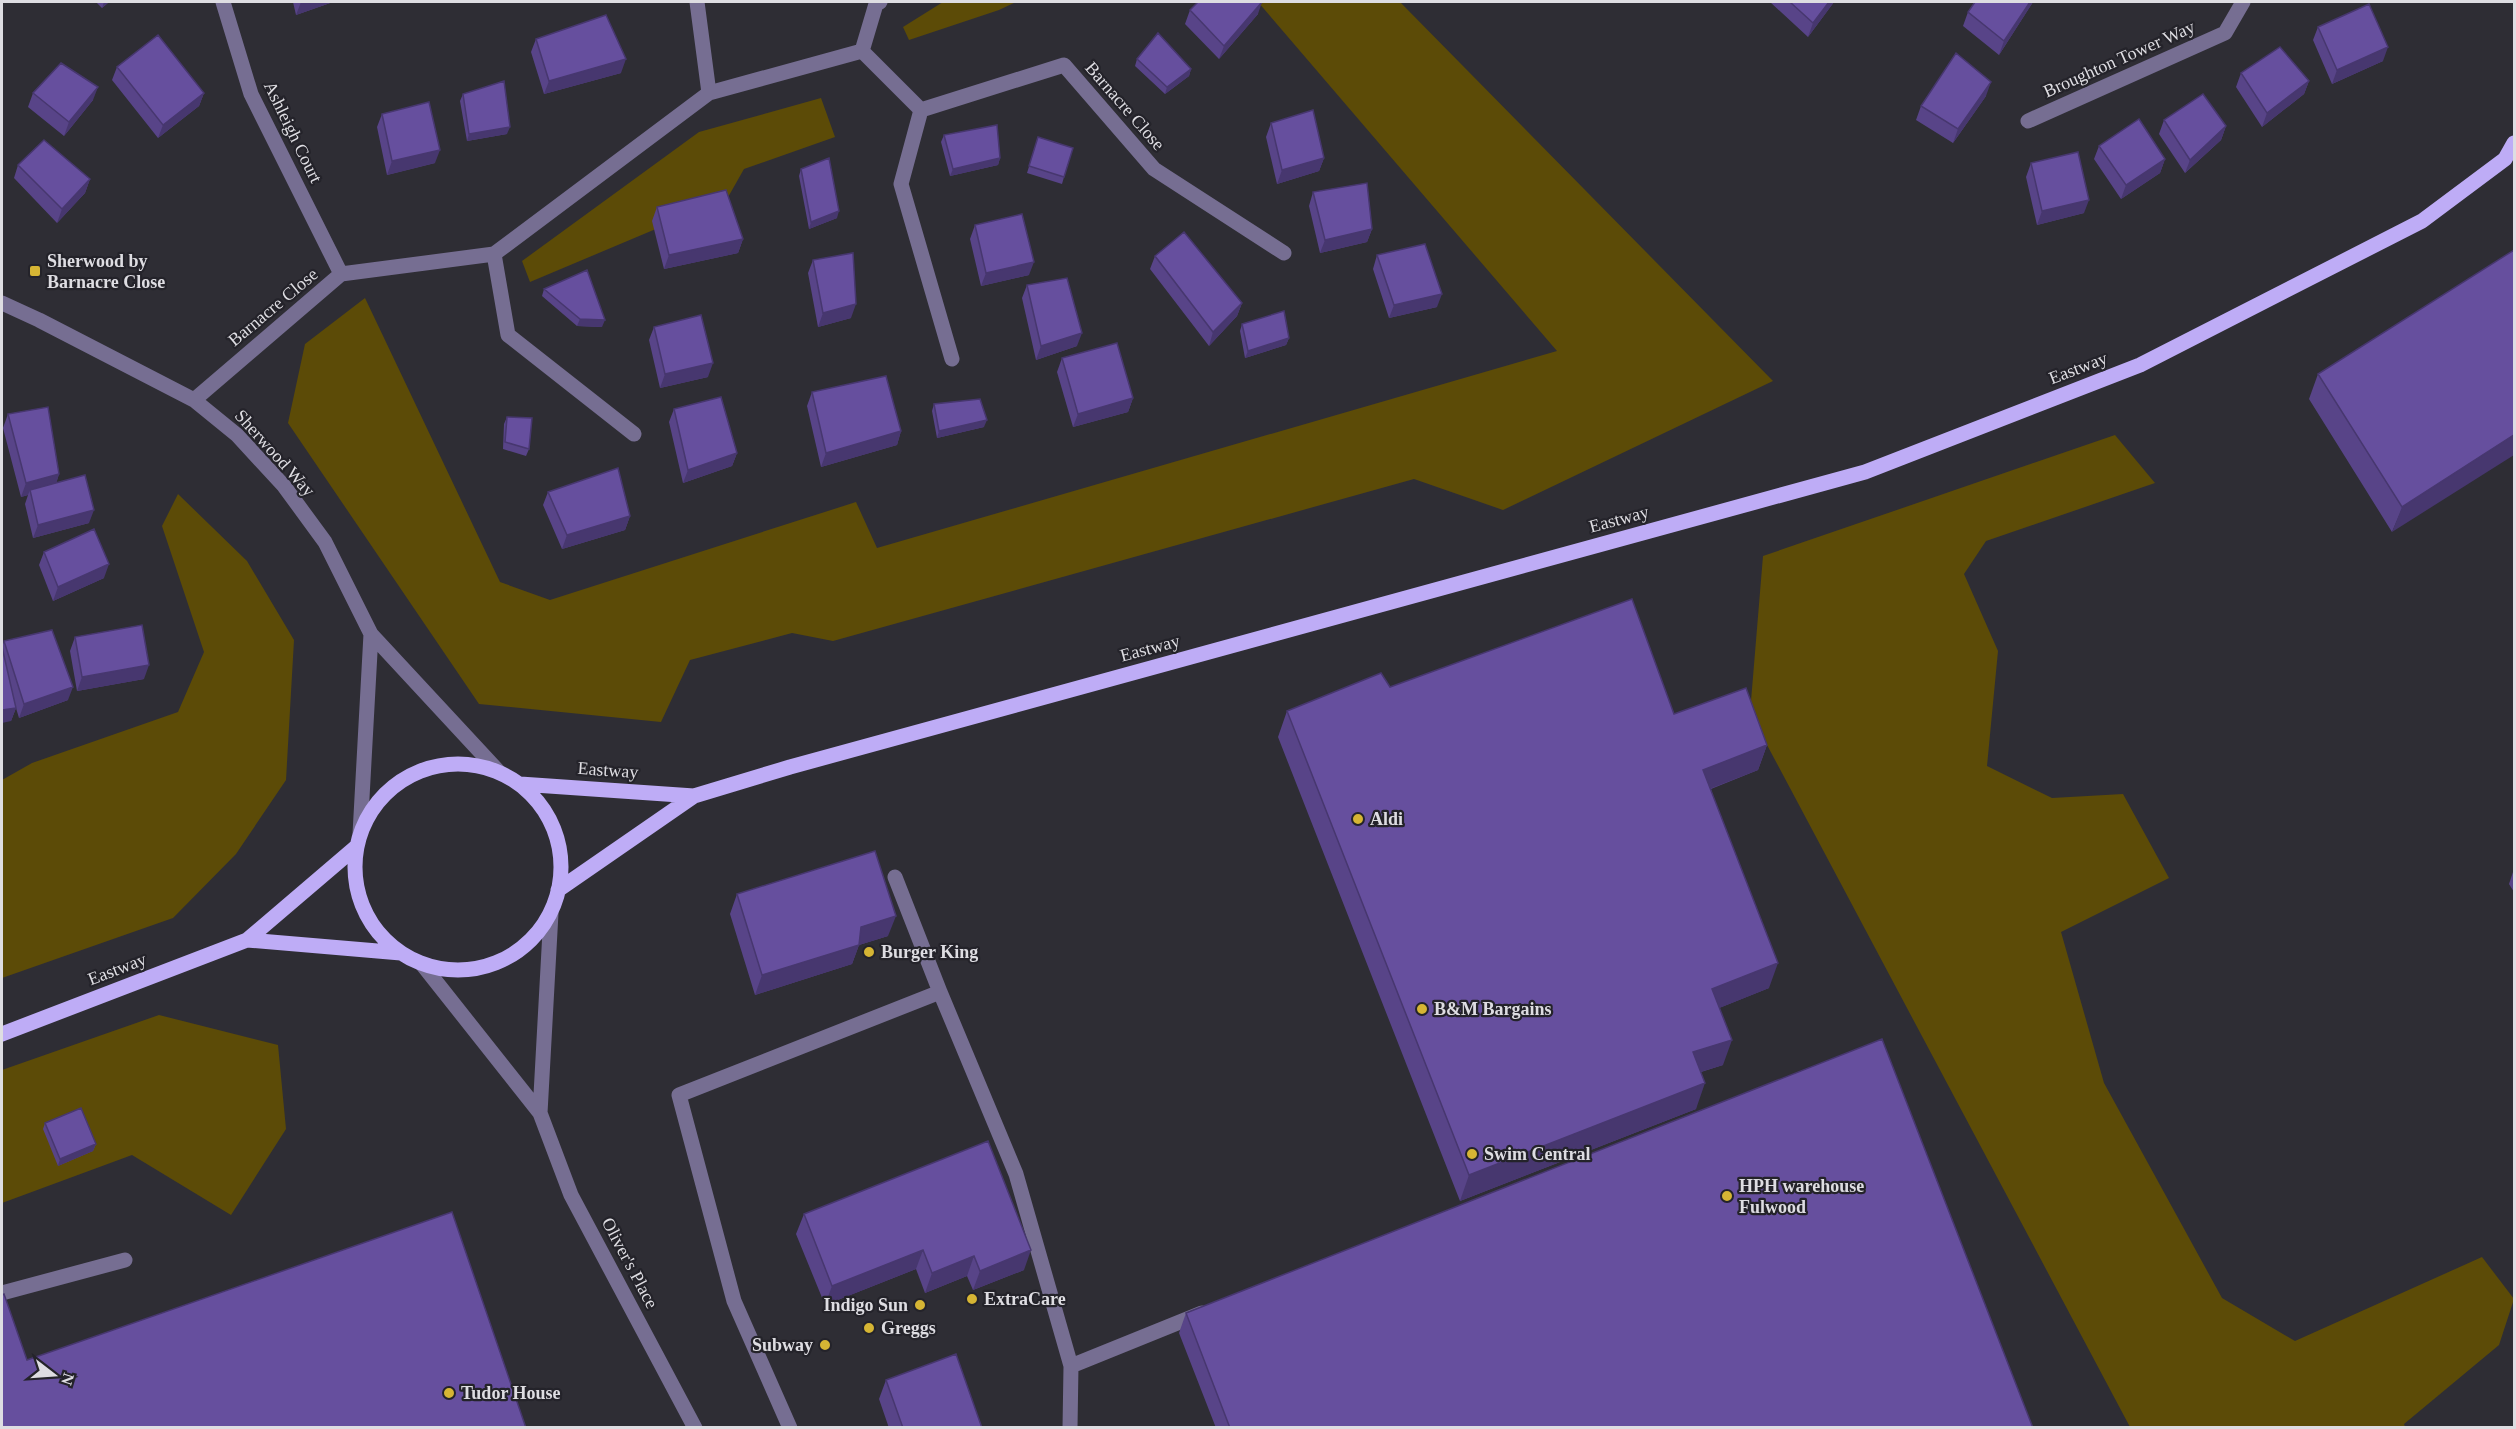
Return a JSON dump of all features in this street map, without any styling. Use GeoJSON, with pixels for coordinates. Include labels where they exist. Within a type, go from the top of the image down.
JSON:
{"type":"FeatureCollection","features":[{"type":"Feature","properties":{"kind":"main road","name":"Eastway"},"geometry":{"type":"LineString","coordinates":[[558,890],[694,796],[790,767],[1865,472],[2140,365],[2422,221],[2510,158],[2514,143]]}},
{"type":"Feature","properties":{"kind":"main road"},"geometry":{"type":"LineString","coordinates":[[466,764],[499,772],[520,784],[541,805],[555,831],[561,861],[558,890],[551,913],[533,938],[509,957],[481,968],[451,970],[422,964],[401,953],[380,934],[365,911],[356,884],[358,841],[376,804],[401,781],[432,767],[466,764]]}},
{"type":"Feature","properties":{"kind":"main road","name":"Eastway"},"geometry":{"type":"LineString","coordinates":[[520,784],[694,796]]}},
{"type":"Feature","properties":{"kind":"main road","name":"Eastway"},"geometry":{"type":"LineString","coordinates":[[2,1034],[247,940],[358,841]]}},
{"type":"Feature","properties":{"kind":"main road","name":"Eastway"},"geometry":{"type":"LineString","coordinates":[[247,940],[401,953]]}},
{"type":"Feature","properties":{"kind":"street","name":"Ashleigh Court"},"geometry":{"type":"LineString","coordinates":[[224,2],[250,94],[341,274]]}},
{"type":"Feature","properties":{"kind":"street"},"geometry":{"type":"LineString","coordinates":[[697,2],[709,93]]}},
{"type":"Feature","properties":{"kind":"street"},"geometry":{"type":"LineString","coordinates":[[879,2],[876,4],[862,51],[921,110],[901,184],[952,359]]}},
{"type":"Feature","properties":{"kind":"street","name":"Broughton Tower Way"},"geometry":{"type":"LineString","coordinates":[[2028,121],[2225,33],[2242,2]]}},
{"type":"Feature","properties":{"kind":"street","name":"Barnacre Close"},"geometry":{"type":"LineString","coordinates":[[194,400],[341,274],[494,254],[709,93],[862,51]]}},
{"type":"Feature","properties":{"kind":"street","name":"Barnacre Close"},"geometry":{"type":"LineString","coordinates":[[921,110],[1064,65],[1154,169],[1284,253]]}},
{"type":"Feature","properties":{"kind":"street"},"geometry":{"type":"LineString","coordinates":[[494,254],[508,335],[634,434]]}},
{"type":"Feature","properties":{"kind":"street","name":"Sherwood Way"},"geometry":{"type":"LineString","coordinates":[[2,303],[194,400],[237,435],[285,486],[325,542],[371,634],[499,772]]}},
{"type":"Feature","properties":{"kind":"street","name":"Sherwood Way"},"geometry":{"type":"LineString","coordinates":[[358,841],[371,634]]}},
{"type":"Feature","properties":{"kind":"street"},"geometry":{"type":"LineString","coordinates":[[895,877],[1016,1174],[1071,1366],[1070,1428]]}},
{"type":"Feature","properties":{"kind":"street","name":"Oliver's Place"},"geometry":{"type":"LineString","coordinates":[[540,1113],[551,913]]}},
{"type":"Feature","properties":{"kind":"street","name":"Oliver's Place"},"geometry":{"type":"LineString","coordinates":[[422,964],[540,1113],[571,1195],[695,1428]]}},
{"type":"Feature","properties":{"kind":"street"},"geometry":{"type":"LineString","coordinates":[[790,1428],[734,1301],[679,1095],[940,992]]}},
{"type":"Feature","properties":{"kind":"street"},"geometry":{"type":"LineString","coordinates":[[2,1293],[125,1260]]}},
{"type":"Feature","properties":{"kind":"street"},"geometry":{"type":"LineString","coordinates":[[1071,1366],[1214,1309]]}},
{"type":"Feature","properties":{"kind":"shaded area"},"geometry":{"type":"Polygon","coordinates":[[[943,2],[1016,2],[999,10],[909,40],[903,27],[943,2]]]}},
{"type":"Feature","properties":{"kind":"shaded area"},"geometry":{"type":"Polygon","coordinates":[[[1258,2],[1400,2],[1773,381],[1503,510],[1414,479],[833,641],[792,633],[690,660],[661,722],[479,704],[288,423],[305,344],[365,298],[500,582],[550,600],[856,502],[877,548],[1557,351],[1258,2]]]}},
{"type":"Feature","properties":{"kind":"shaded area"},"geometry":{"type":"Polygon","coordinates":[[[821,98],[835,137],[744,169],[727,199],[530,282],[522,261],[699,132],[821,98]]]}},
{"type":"Feature","properties":{"kind":"shaded area"},"geometry":{"type":"Polygon","coordinates":[[[2115,435],[2155,483],[1986,541],[1964,574],[1998,651],[1987,766],[2052,798],[2123,794],[2169,878],[2061,932],[2104,1083],[2222,1298],[2295,1341],[2482,1257],[2514,1299],[2499,1345],[2404,1424],[2405,1427],[2130,1427],[1750,713],[1763,556],[2115,435]]]}},
{"type":"Feature","properties":{"kind":"shaded area"},"geometry":{"type":"Polygon","coordinates":[[[178,494],[247,561],[294,640],[286,780],[236,854],[173,918],[2,978],[2,780],[32,763],[178,712],[204,652],[162,526],[178,494]]]}},
{"type":"Feature","properties":{"kind":"shaded area"},"geometry":{"type":"Polygon","coordinates":[[[159,1015],[278,1045],[286,1129],[231,1215],[132,1155],[2,1203],[2,1070],[159,1015]]]}},
{"type":"Feature","properties":{"kind":"building"},"geometry":{"type":"Polygon","coordinates":[[[1198,2],[1262,2],[1224,46],[1190,10],[1198,2]]]}},
{"type":"Feature","properties":{"kind":"building"},"geometry":{"type":"Polygon","coordinates":[[[1790,2],[1829,2],[1813,23],[1790,2]]]}},
{"type":"Feature","properties":{"kind":"building"},"geometry":{"type":"Polygon","coordinates":[[[1975,2],[2030,2],[2004,41],[1968,12],[1975,2]]]}},
{"type":"Feature","properties":{"kind":"building"},"geometry":{"type":"Polygon","coordinates":[[[2369,4],[2388,47],[2337,70],[2318,27],[2369,4]]]}},
{"type":"Feature","properties":{"kind":"building"},"geometry":{"type":"Polygon","coordinates":[[[606,15],[626,59],[549,81],[536,39],[606,15]]]}},
{"type":"Feature","properties":{"kind":"building"},"geometry":{"type":"Polygon","coordinates":[[[1158,33],[1191,69],[1167,87],[1137,59],[1158,33]]]}},
{"type":"Feature","properties":{"kind":"building"},"geometry":{"type":"Polygon","coordinates":[[[158,35],[204,93],[163,125],[117,67],[158,35]]]}},
{"type":"Feature","properties":{"kind":"building"},"geometry":{"type":"Polygon","coordinates":[[[2280,47],[2309,81],[2267,113],[2241,73],[2280,47]]]}},
{"type":"Feature","properties":{"kind":"building"},"geometry":{"type":"Polygon","coordinates":[[[1956,53],[1991,82],[1958,129],[1921,106],[1956,53]]]}},
{"type":"Feature","properties":{"kind":"building"},"geometry":{"type":"Polygon","coordinates":[[[61,63],[98,87],[69,122],[33,93],[61,63]]]}},
{"type":"Feature","properties":{"kind":"building"},"geometry":{"type":"Polygon","coordinates":[[[504,81],[510,127],[469,134],[463,94],[504,81]]]}},
{"type":"Feature","properties":{"kind":"building"},"geometry":{"type":"Polygon","coordinates":[[[2203,94],[2226,126],[2190,160],[2164,120],[2203,94]]]}},
{"type":"Feature","properties":{"kind":"building"},"geometry":{"type":"Polygon","coordinates":[[[429,102],[440,150],[392,161],[382,114],[429,102]]]}},
{"type":"Feature","properties":{"kind":"building"},"geometry":{"type":"Polygon","coordinates":[[[1313,110],[1324,158],[1282,170],[1271,123],[1313,110]]]}},
{"type":"Feature","properties":{"kind":"building"},"geometry":{"type":"Polygon","coordinates":[[[2139,119],[2165,159],[2126,185],[2099,146],[2139,119]]]}},
{"type":"Feature","properties":{"kind":"building"},"geometry":{"type":"Polygon","coordinates":[[[997,125],[1000,158],[953,169],[944,135],[997,125]]]}},
{"type":"Feature","properties":{"kind":"building"},"geometry":{"type":"Polygon","coordinates":[[[1038,137],[1073,148],[1064,177],[1029,166],[1038,137]]]}},
{"type":"Feature","properties":{"kind":"building"},"geometry":{"type":"Polygon","coordinates":[[[44,140],[90,179],[62,209],[18,165],[44,140]]]}},
{"type":"Feature","properties":{"kind":"building"},"geometry":{"type":"Polygon","coordinates":[[[2078,152],[2089,200],[2042,211],[2031,163],[2078,152]]]}},
{"type":"Feature","properties":{"kind":"building"},"geometry":{"type":"Polygon","coordinates":[[[829,158],[839,211],[811,222],[801,169],[829,158]]]}},
{"type":"Feature","properties":{"kind":"building"},"geometry":{"type":"Polygon","coordinates":[[[1367,183],[1372,229],[1325,240],[1313,192],[1367,183]]]}},
{"type":"Feature","properties":{"kind":"building"},"geometry":{"type":"Polygon","coordinates":[[[726,190],[743,239],[669,255],[657,207],[726,190]]]}},
{"type":"Feature","properties":{"kind":"building"},"geometry":{"type":"Polygon","coordinates":[[[1022,214],[1034,262],[986,273],[975,225],[1022,214]]]}},
{"type":"Feature","properties":{"kind":"building"},"geometry":{"type":"Polygon","coordinates":[[[1184,232],[1242,303],[1213,332],[1155,256],[1184,232]]]}},
{"type":"Feature","properties":{"kind":"building"},"geometry":{"type":"Polygon","coordinates":[[[1425,244],[1442,294],[1394,305],[1377,255],[1425,244]]]}},
{"type":"Feature","properties":{"kind":"building"},"geometry":{"type":"Polygon","coordinates":[[[2514,250],[2514,435],[2402,507],[2318,374],[2514,250]]]}},
{"type":"Feature","properties":{"kind":"building"},"geometry":{"type":"Polygon","coordinates":[[[853,253],[856,304],[823,313],[813,260],[853,253]]]}},
{"type":"Feature","properties":{"kind":"building"},"geometry":{"type":"Polygon","coordinates":[[[587,270],[605,320],[580,319],[544,289],[587,270]]]}},
{"type":"Feature","properties":{"kind":"building"},"geometry":{"type":"Polygon","coordinates":[[[1067,278],[1082,333],[1041,346],[1027,285],[1067,278]]]}},
{"type":"Feature","properties":{"kind":"building"},"geometry":{"type":"Polygon","coordinates":[[[1284,311],[1289,338],[1248,351],[1242,324],[1284,311]]]}},
{"type":"Feature","properties":{"kind":"building"},"geometry":{"type":"Polygon","coordinates":[[[701,315],[713,363],[665,374],[654,327],[701,315]]]}},
{"type":"Feature","properties":{"kind":"building"},"geometry":{"type":"Polygon","coordinates":[[[1117,343],[1133,398],[1078,414],[1062,358],[1117,343]]]}},
{"type":"Feature","properties":{"kind":"building"},"geometry":{"type":"Polygon","coordinates":[[[886,376],[901,431],[826,453],[812,392],[886,376]]]}},
{"type":"Feature","properties":{"kind":"building"},"geometry":{"type":"Polygon","coordinates":[[[721,397],[737,453],[688,470],[674,409],[721,397]]]}},
{"type":"Feature","properties":{"kind":"building"},"geometry":{"type":"Polygon","coordinates":[[[980,399],[987,420],[939,431],[934,404],[980,399]]]}},
{"type":"Feature","properties":{"kind":"building"},"geometry":{"type":"Polygon","coordinates":[[[48,407],[59,474],[26,483],[8,414],[48,407]]]}},
{"type":"Feature","properties":{"kind":"building"},"geometry":{"type":"Polygon","coordinates":[[[507,417],[532,418],[529,449],[505,442],[507,417]]]}},
{"type":"Feature","properties":{"kind":"building"},"geometry":{"type":"Polygon","coordinates":[[[618,468],[630,516],[567,535],[548,492],[618,468]]]}},
{"type":"Feature","properties":{"kind":"building"},"geometry":{"type":"Polygon","coordinates":[[[85,475],[94,510],[38,525],[30,490],[85,475]]]}},
{"type":"Feature","properties":{"kind":"building"},"geometry":{"type":"Polygon","coordinates":[[[94,529],[109,564],[58,587],[44,552],[94,529]]]}},
{"type":"Feature","properties":{"kind":"building"},"geometry":{"type":"Polygon","coordinates":[[[1632,599],[1674,714],[1746,688],[1767,745],[1703,770],[1778,963],[1712,989],[1732,1040],[1693,1052],[1705,1083],[1469,1175],[1287,711],[1381,673],[1390,687],[1632,599]]]}},
{"type":"Feature","properties":{"kind":"building"},"geometry":{"type":"Polygon","coordinates":[[[142,625],[149,665],[82,677],[75,637],[142,625]]]}},
{"type":"Feature","properties":{"kind":"building"},"geometry":{"type":"Polygon","coordinates":[[[52,630],[73,687],[24,704],[4,641],[52,630]]]}},
{"type":"Feature","properties":{"kind":"building"},"geometry":{"type":"Polygon","coordinates":[[[2,647],[16,708],[2,710],[2,647]]]}},
{"type":"Feature","properties":{"kind":"building"},"geometry":{"type":"Polygon","coordinates":[[[875,851],[896,916],[861,927],[859,945],[762,975],[737,894],[875,851]]]}},
{"type":"Feature","properties":{"kind":"building","name":"HPH warehouse Fulwood"},"geometry":{"type":"Polygon","coordinates":[[[1882,1039],[2033,1428],[1230,1428],[1186,1313],[1882,1039]]]}},
{"type":"Feature","properties":{"kind":"building"},"geometry":{"type":"Polygon","coordinates":[[[81,1108],[96,1144],[60,1159],[45,1123],[81,1108]]]}},
{"type":"Feature","properties":{"kind":"building"},"geometry":{"type":"Polygon","coordinates":[[[988,1141],[1031,1250],[980,1271],[974,1256],[932,1273],[923,1250],[832,1286],[804,1214],[988,1141]]]}},
{"type":"Feature","properties":{"kind":"building"},"geometry":{"type":"Polygon","coordinates":[[[452,1212],[526,1428],[2,1428],[2,1295],[4,1294],[27,1360],[452,1212]]]}},
{"type":"Feature","properties":{"kind":"building"},"geometry":{"type":"Polygon","coordinates":[[[956,1354],[982,1428],[903,1428],[886,1380],[956,1354]]]}},
{"type":"Feature","properties":{"kind":"place","name":"Sherwood by Barnacre Close"},"geometry":{"type":"Point","coordinates":[35,271]}},
{"type":"Feature","properties":{"kind":"place","name":"Aldi"},"geometry":{"type":"Point","coordinates":[1358,819]}},
{"type":"Feature","properties":{"kind":"place","name":"Burger King"},"geometry":{"type":"Point","coordinates":[869,952]}},
{"type":"Feature","properties":{"kind":"place","name":"B&M Bargains"},"geometry":{"type":"Point","coordinates":[1422,1009]}},
{"type":"Feature","properties":{"kind":"place","name":"Swim Central"},"geometry":{"type":"Point","coordinates":[1472,1154]}},
{"type":"Feature","properties":{"kind":"place","name":"HPH warehouse Fulwood"},"geometry":{"type":"Point","coordinates":[1727,1196]}},
{"type":"Feature","properties":{"kind":"place","name":"ExtraCare"},"geometry":{"type":"Point","coordinates":[972,1299]}},
{"type":"Feature","properties":{"kind":"place","name":"Indigo Sun"},"geometry":{"type":"Point","coordinates":[920,1305]}},
{"type":"Feature","properties":{"kind":"place","name":"Greggs"},"geometry":{"type":"Point","coordinates":[869,1328]}},
{"type":"Feature","properties":{"kind":"place","name":"Subway"},"geometry":{"type":"Point","coordinates":[825,1345]}},
{"type":"Feature","properties":{"kind":"place","name":"Tudor House"},"geometry":{"type":"Point","coordinates":[449,1393]}}]}
